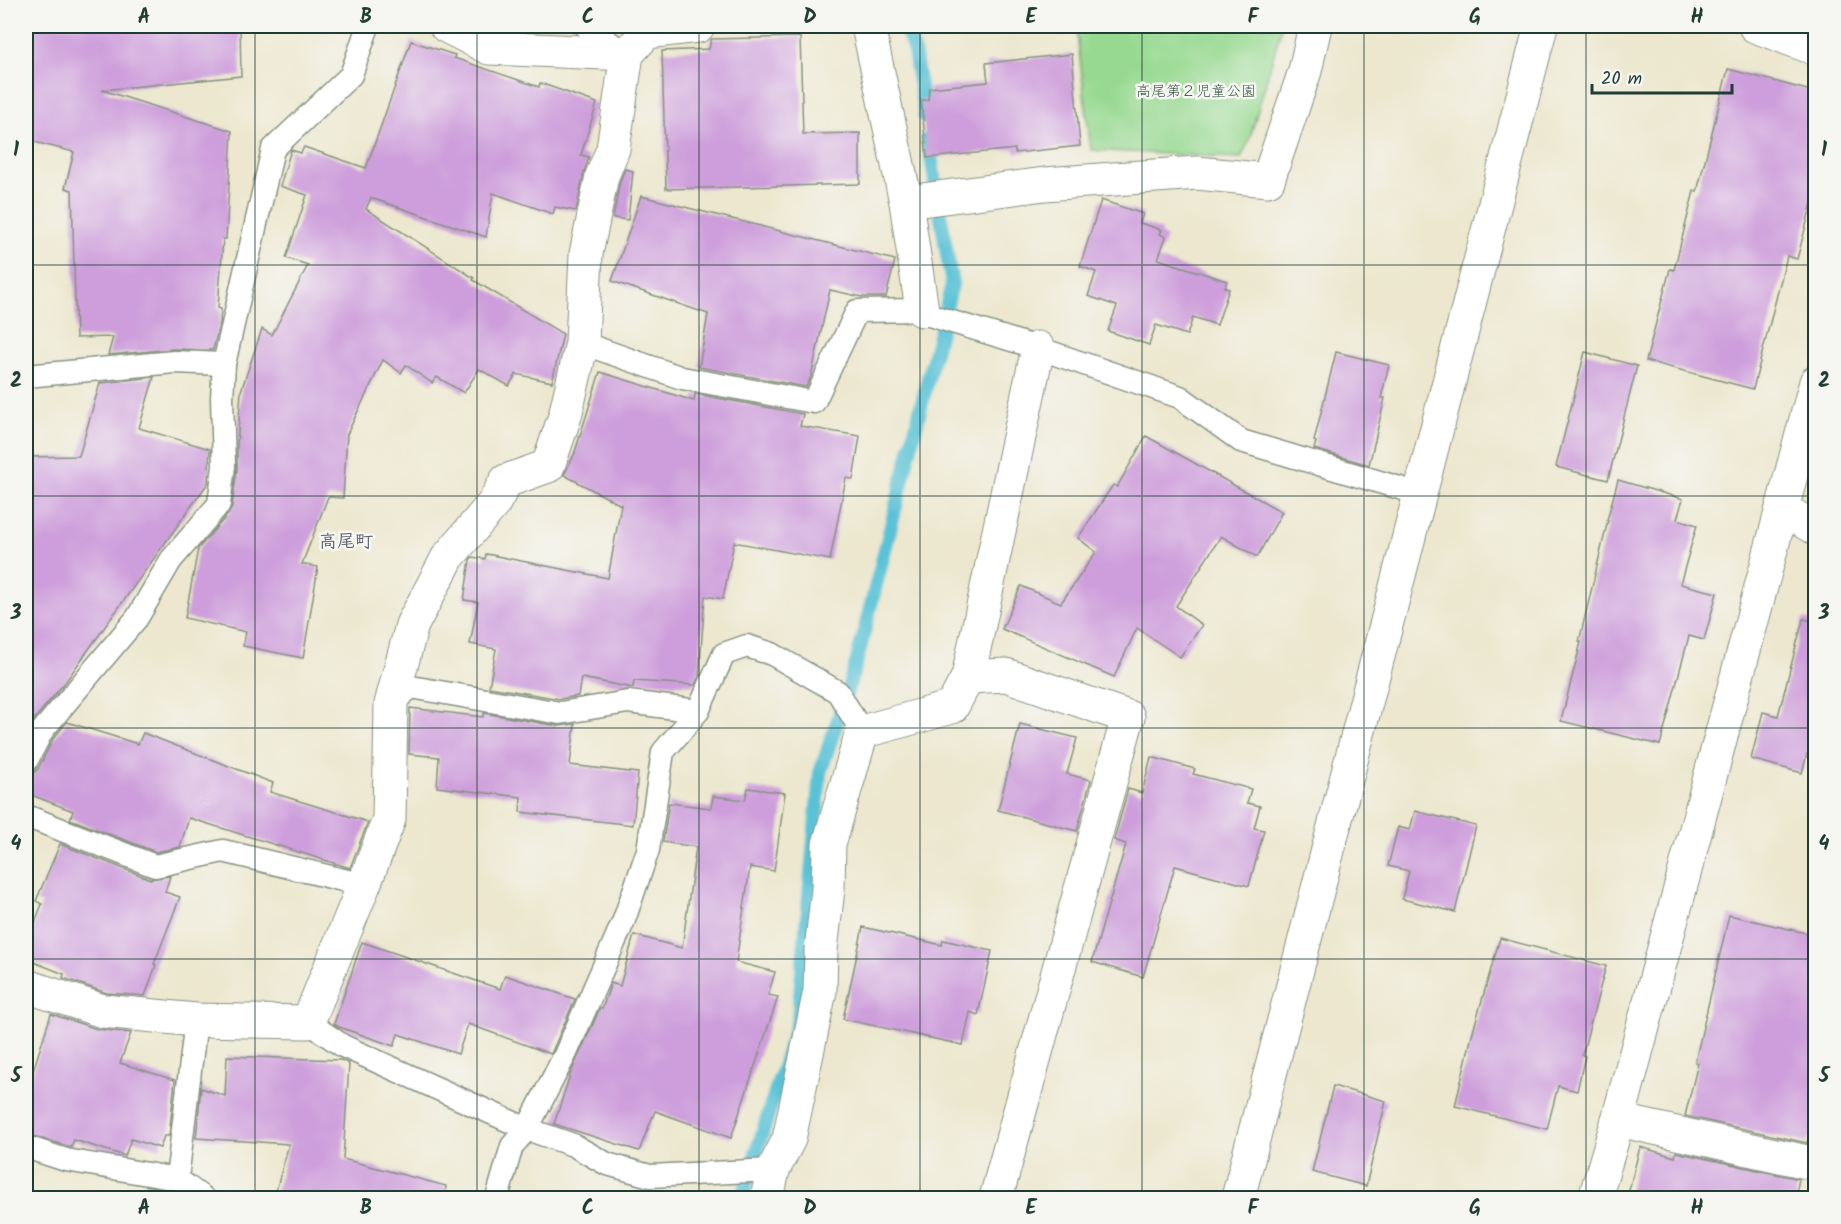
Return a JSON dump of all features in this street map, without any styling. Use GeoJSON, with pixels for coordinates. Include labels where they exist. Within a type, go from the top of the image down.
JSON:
{"type":"FeatureCollection","features":[{"type":"Feature","properties":{"kind":"street"},"geometry":{"type":"LineString","coordinates":[[446,26],[489,48],[627,54]]}},
{"type":"Feature","properties":{"kind":"street"},"geometry":{"type":"LineString","coordinates":[[26,986],[103,1011],[196,1020],[308,1022],[389,819],[391,704],[412,625],[448,558],[494,502],[506,480],[548,466],[565,416],[582,344],[586,254],[602,176],[613,149],[627,54],[646,32],[698,26]]}},
{"type":"Feature","properties":{"kind":"street"},"geometry":{"type":"LineString","coordinates":[[868,26],[906,201],[922,310]]}},
{"type":"Feature","properties":{"kind":"street"},"geometry":{"type":"LineString","coordinates":[[906,201],[1045,184],[1197,173],[1268,180],[1305,71],[1315,26]]}},
{"type":"Feature","properties":{"kind":"street"},"geometry":{"type":"LineString","coordinates":[[1238,1198],[1541,26]]}},
{"type":"Feature","properties":{"kind":"street"},"geometry":{"type":"LineString","coordinates":[[1755,26],[1815,49]]}},
{"type":"Feature","properties":{"kind":"street"},"geometry":{"type":"LineString","coordinates":[[770,1184],[789,1139],[820,990],[829,844],[862,732],[952,707],[968,677],[1038,348]]}},
{"type":"Feature","properties":{"kind":"street"},"geometry":{"type":"LineString","coordinates":[[1595,1198],[1618,1120],[1815,382]]}},
{"type":"Feature","properties":{"kind":"street"},"geometry":{"type":"LineString","coordinates":[[1782,509],[1815,529]]}},
{"type":"Feature","properties":{"kind":"street"},"geometry":{"type":"LineString","coordinates":[[968,677],[1006,675],[1128,717],[996,1198]]}},
{"type":"Feature","properties":{"kind":"street"},"geometry":{"type":"LineString","coordinates":[[1618,1120],[1815,1164]]}},
{"type":"Feature","properties":{"kind":"lane"},"geometry":{"type":"LineString","coordinates":[[26,762],[42,731],[137,618],[171,560],[219,504],[224,466],[222,398],[224,364],[273,149],[351,75],[368,26]]}},
{"type":"Feature","properties":{"kind":"lane"},"geometry":{"type":"LineString","coordinates":[[586,26],[627,54]]}},
{"type":"Feature","properties":{"kind":"lane"},"geometry":{"type":"LineString","coordinates":[[582,344],[682,378],[814,402],[857,311],[922,310],[926,314],[1038,348],[1180,397],[1241,441],[1420,494]]}},
{"type":"Feature","properties":{"kind":"lane"},"geometry":{"type":"LineString","coordinates":[[26,376],[174,362],[224,364]]}},
{"type":"Feature","properties":{"kind":"lane"},"geometry":{"type":"LineString","coordinates":[[497,1198],[512,1146],[527,1129],[566,1053],[624,920],[648,850],[663,752],[698,711],[724,654],[747,646],[772,654],[838,692],[862,732]]}},
{"type":"Feature","properties":{"kind":"lane"},"geometry":{"type":"LineString","coordinates":[[391,704],[411,687],[560,713],[628,702],[698,711]]}},
{"type":"Feature","properties":{"kind":"lane"},"geometry":{"type":"LineString","coordinates":[[26,816],[155,866],[223,851],[364,885]]}},
{"type":"Feature","properties":{"kind":"lane"},"geometry":{"type":"LineString","coordinates":[[177,1179],[196,1020]]}},
{"type":"Feature","properties":{"kind":"lane"},"geometry":{"type":"LineString","coordinates":[[308,1022],[343,1046],[527,1129],[573,1145],[607,1164],[650,1176],[770,1184]]}},
{"type":"Feature","properties":{"kind":"lane"},"geometry":{"type":"LineString","coordinates":[[26,1147],[66,1160],[177,1179],[203,1198]]}},
{"type":"Feature","properties":{"kind":"green space","name":"高尾第２児童公園"},"geometry":{"type":"Polygon","coordinates":[[[1076,26],[1282,26],[1249,141],[1241,158],[1091,150],[1076,26]]]}},
{"type":"Feature","properties":{"kind":"building"},"geometry":{"type":"Polygon","coordinates":[[[26,26],[240,26],[241,76],[102,90],[232,131],[226,239],[223,239],[218,308],[221,309],[220,322],[213,350],[173,349],[108,355],[113,337],[76,338],[72,190],[65,188],[74,152],[26,140],[26,26]]]}},
{"type":"Feature","properties":{"kind":"building"},"geometry":{"type":"Polygon","coordinates":[[[800,37],[803,134],[860,133],[860,184],[666,189],[662,51],[709,49],[711,39],[800,37]]]}},
{"type":"Feature","properties":{"kind":"building"},"geometry":{"type":"Polygon","coordinates":[[[411,41],[539,87],[540,83],[597,103],[581,155],[589,157],[576,211],[555,207],[553,214],[493,193],[486,237],[371,198],[366,209],[474,278],[473,280],[563,334],[552,382],[516,374],[509,386],[479,369],[464,393],[437,377],[432,383],[406,365],[401,373],[383,360],[347,434],[343,498],[328,497],[302,564],[318,567],[303,658],[243,646],[246,632],[185,618],[198,549],[229,513],[232,506],[237,468],[241,391],[262,329],[272,335],[308,265],[286,258],[307,195],[280,186],[291,150],[301,153],[304,147],[366,168],[411,41]]]}},
{"type":"Feature","properties":{"kind":"building"},"geometry":{"type":"Polygon","coordinates":[[[1072,54],[1080,146],[1015,153],[1015,149],[927,158],[921,100],[928,100],[929,88],[988,82],[986,63],[1072,54]]]}},
{"type":"Feature","properties":{"kind":"building"},"geometry":{"type":"Polygon","coordinates":[[[1728,69],[1815,92],[1815,192],[1797,259],[1787,256],[1753,389],[1646,361],[1670,269],[1674,270],[1694,191],[1697,192],[1728,69]]]}},
{"type":"Feature","properties":{"kind":"building"},"geometry":{"type":"Polygon","coordinates":[[[625,169],[633,171],[628,220],[613,218],[620,181],[625,169]]]}},
{"type":"Feature","properties":{"kind":"building"},"geometry":{"type":"Polygon","coordinates":[[[641,196],[895,260],[886,297],[862,297],[830,290],[811,377],[806,387],[699,367],[708,314],[612,281],[641,196]]]}},
{"type":"Feature","properties":{"kind":"building"},"geometry":{"type":"Polygon","coordinates":[[[1101,200],[1143,214],[1140,223],[1162,230],[1160,234],[1166,237],[1158,259],[1227,281],[1225,287],[1229,289],[1217,325],[1193,317],[1187,335],[1156,325],[1149,345],[1108,331],[1117,306],[1088,296],[1096,272],[1080,266],[1101,200]]]}},
{"type":"Feature","properties":{"kind":"building"},"geometry":{"type":"Polygon","coordinates":[[[1336,352],[1389,365],[1381,398],[1385,398],[1369,465],[1314,449],[1336,352]]]}},
{"type":"Feature","properties":{"kind":"building"},"geometry":{"type":"Polygon","coordinates":[[[1585,352],[1637,366],[1608,480],[1556,467],[1585,352]]]}},
{"type":"Feature","properties":{"kind":"building"},"geometry":{"type":"Polygon","coordinates":[[[600,372],[694,401],[695,394],[803,414],[800,426],[860,436],[853,479],[846,478],[830,560],[734,542],[723,599],[705,596],[699,677],[695,685],[634,681],[633,688],[581,678],[578,696],[560,699],[489,687],[496,649],[470,644],[478,602],[464,600],[472,557],[485,559],[486,554],[608,578],[621,505],[564,475],[574,455],[600,372]]]}},
{"type":"Feature","properties":{"kind":"building"},"geometry":{"type":"Polygon","coordinates":[[[154,377],[139,428],[210,449],[208,483],[66,681],[32,722],[26,734],[26,457],[79,456],[100,383],[154,377]]]}},
{"type":"Feature","properties":{"kind":"building"},"geometry":{"type":"Polygon","coordinates":[[[1146,436],[1282,512],[1257,557],[1221,536],[1176,606],[1202,625],[1180,657],[1137,628],[1114,677],[1002,629],[1021,586],[1061,603],[1096,552],[1078,538],[1113,485],[1117,487],[1146,436]]]}},
{"type":"Feature","properties":{"kind":"building"},"geometry":{"type":"Polygon","coordinates":[[[1618,480],[1683,499],[1677,519],[1697,525],[1680,584],[1717,593],[1704,640],[1689,636],[1660,745],[1561,721],[1618,480]]]}},
{"type":"Feature","properties":{"kind":"building"},"geometry":{"type":"Polygon","coordinates":[[[1803,619],[1815,621],[1815,756],[1807,754],[1802,773],[1751,759],[1763,712],[1778,716],[1803,619]]]}},
{"type":"Feature","properties":{"kind":"building"},"geometry":{"type":"Polygon","coordinates":[[[410,708],[483,717],[484,713],[558,726],[575,724],[570,765],[638,773],[633,825],[520,812],[521,797],[437,787],[439,757],[409,754],[410,708]]]}},
{"type":"Feature","properties":{"kind":"building"},"geometry":{"type":"Polygon","coordinates":[[[67,722],[138,744],[143,733],[273,783],[270,792],[368,822],[350,868],[189,818],[180,847],[156,852],[70,819],[73,811],[26,793],[26,775],[33,774],[38,769],[53,739],[67,722]]]}},
{"type":"Feature","properties":{"kind":"building"},"geometry":{"type":"Polygon","coordinates":[[[1020,724],[1077,738],[1067,774],[1091,780],[1077,831],[998,810],[1020,724]]]}},
{"type":"Feature","properties":{"kind":"building"},"geometry":{"type":"Polygon","coordinates":[[[1151,757],[1195,769],[1193,774],[1251,789],[1247,803],[1260,806],[1254,828],[1264,830],[1249,886],[1175,866],[1143,977],[1092,962],[1126,844],[1114,840],[1128,789],[1142,793],[1151,757]]]}},
{"type":"Feature","properties":{"kind":"building"},"geometry":{"type":"Polygon","coordinates":[[[748,788],[785,793],[774,871],[750,867],[736,962],[775,972],[768,995],[778,997],[731,1138],[655,1111],[639,1151],[554,1124],[570,1075],[600,1008],[602,1009],[611,983],[620,986],[634,935],[682,948],[696,847],[663,842],[669,803],[711,808],[713,796],[745,800],[748,788]]]}},
{"type":"Feature","properties":{"kind":"building"},"geometry":{"type":"Polygon","coordinates":[[[1415,811],[1476,826],[1455,912],[1402,899],[1409,871],[1388,866],[1398,827],[1410,830],[1415,811]]]}},
{"type":"Feature","properties":{"kind":"building"},"geometry":{"type":"Polygon","coordinates":[[[60,844],[150,879],[170,876],[165,892],[180,897],[154,964],[156,965],[145,996],[107,993],[63,978],[64,974],[26,959],[26,946],[42,904],[36,901],[60,844]]]}},
{"type":"Feature","properties":{"kind":"building"},"geometry":{"type":"Polygon","coordinates":[[[1729,915],[1815,935],[1815,1140],[1808,1138],[1807,1143],[1685,1116],[1729,915]]]}},
{"type":"Feature","properties":{"kind":"building"},"geometry":{"type":"Polygon","coordinates":[[[863,927],[942,945],[943,940],[992,951],[978,1015],[970,1012],[963,1045],[843,1019],[863,927]]]}},
{"type":"Feature","properties":{"kind":"building"},"geometry":{"type":"Polygon","coordinates":[[[1500,938],[1606,966],[1582,1055],[1585,1056],[1577,1091],[1558,1086],[1547,1129],[1455,1106],[1473,1031],[1500,938]]]}},
{"type":"Feature","properties":{"kind":"building"},"geometry":{"type":"Polygon","coordinates":[[[362,942],[500,989],[505,975],[575,999],[551,1054],[468,1024],[458,1054],[398,1034],[394,1046],[334,1024],[362,942]]]}},
{"type":"Feature","properties":{"kind":"building"},"geometry":{"type":"Polygon","coordinates":[[[51,1014],[97,1029],[131,1033],[120,1063],[175,1080],[169,1136],[164,1136],[160,1148],[131,1139],[125,1156],[74,1140],[71,1147],[26,1134],[26,1093],[51,1014]]]}},
{"type":"Feature","properties":{"kind":"building"},"geometry":{"type":"Polygon","coordinates":[[[227,1056],[341,1060],[349,1064],[343,1159],[446,1186],[445,1198],[274,1198],[289,1144],[196,1138],[201,1088],[225,1096],[227,1056]]]}},
{"type":"Feature","properties":{"kind":"building"},"geometry":{"type":"Polygon","coordinates":[[[1333,1086],[1386,1101],[1366,1186],[1312,1172],[1333,1086]]]}},
{"type":"Feature","properties":{"kind":"building"},"geometry":{"type":"Polygon","coordinates":[[[1640,1147],[1675,1157],[1676,1152],[1799,1179],[1795,1198],[1627,1198],[1640,1147]]]}},
{"type":"Feature","properties":{"kind":"waterway"},"geometry":{"type":"LineString","coordinates":[[905,26],[914,51],[925,117]]}},
{"type":"Feature","properties":{"kind":"waterway"},"geometry":{"type":"LineString","coordinates":[[742,1198],[798,1019],[820,773],[856,664],[952,284],[928,139]]}},
{"type":"Feature","properties":{"kind":"district","name":"高尾町"},"geometry":{"type":"Point","coordinates":[346,541]}}]}
